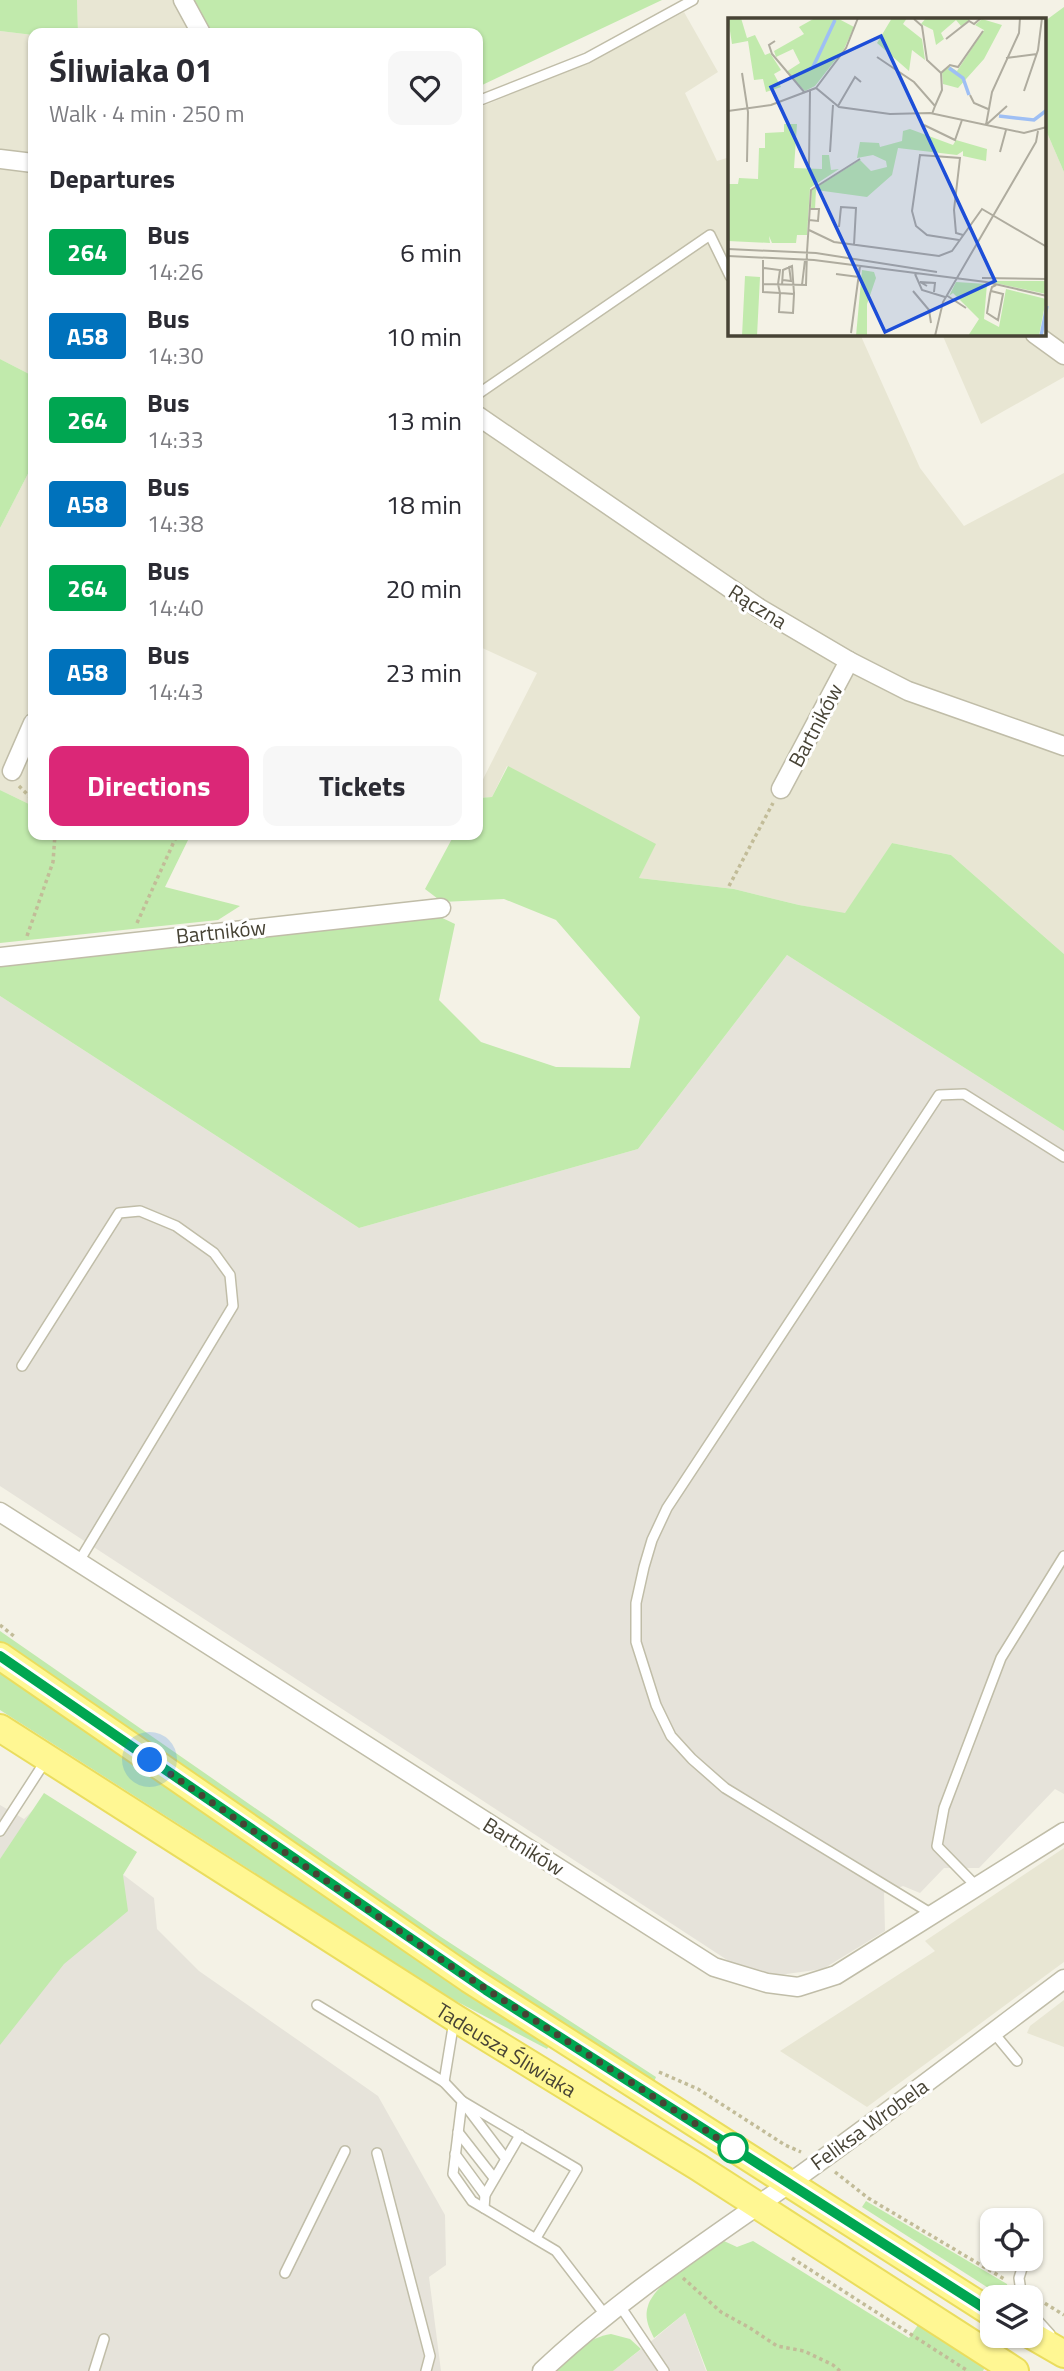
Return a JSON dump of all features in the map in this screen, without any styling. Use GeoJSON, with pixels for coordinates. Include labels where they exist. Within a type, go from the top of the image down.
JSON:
{"type":"FeatureCollection","features":[{"type":"Feature","properties":{"kind":"main road","name":"Tadeusza Śliwiaka"},"geometry":{"type":"LineString","coordinates":[[10,1648],[418,1945],[980,2305]]}},
{"type":"Feature","properties":{"kind":"main road","name":"Tadeusza Śliwiaka"},"geometry":{"type":"LineString","coordinates":[[0,1728],[455,2018],[757,2205],[994,2362],[1014,2371]]}},
{"type":"Feature","properties":{"kind":"main road"},"geometry":{"type":"LineString","coordinates":[[1043,2342],[1064,2354]]}},
{"type":"Feature","properties":{"kind":"street"},"geometry":{"type":"LineString","coordinates":[[183,0],[198,28]]}},
{"type":"Feature","properties":{"kind":"street"},"geometry":{"type":"LineString","coordinates":[[0,159],[28,162]]}},
{"type":"Feature","properties":{"kind":"street"},"geometry":{"type":"LineString","coordinates":[[1038,336],[1064,355]]}},
{"type":"Feature","properties":{"kind":"street","name":"Rączna"},"geometry":{"type":"LineString","coordinates":[[483,419],[759,608],[849,661],[908,691],[1064,746]]}},
{"type":"Feature","properties":{"kind":"street","name":"Bartników"},"geometry":{"type":"LineString","coordinates":[[781,789],[849,661]]}},
{"type":"Feature","properties":{"kind":"street"},"geometry":{"type":"LineString","coordinates":[[12,771],[28,734]]}},
{"type":"Feature","properties":{"kind":"street","name":"Bartników"},"geometry":{"type":"LineString","coordinates":[[0,957],[442,908]]}},
{"type":"Feature","properties":{"kind":"street","name":"Bartników"},"geometry":{"type":"LineString","coordinates":[[0,1512],[714,1967],[767,1983],[798,1987],[836,1975],[1064,1832]]}},
{"type":"Feature","properties":{"kind":"street","name":"Feliksa Wrobela"},"geometry":{"type":"LineString","coordinates":[[542,2371],[570,2344],[671,2267],[1064,1979]]}},
{"type":"Feature","properties":{"kind":"lane"},"geometry":{"type":"LineString","coordinates":[[483,99],[587,58],[692,0]]}},
{"type":"Feature","properties":{"kind":"lane"},"geometry":{"type":"LineString","coordinates":[[483,391],[710,235],[728,272]]}},
{"type":"Feature","properties":{"kind":"lane"},"geometry":{"type":"LineString","coordinates":[[932,1914],[725,1788],[692,1759],[671,1736],[645,1676],[636,1642],[636,1603],[652,1540],[667,1508],[939,1095],[964,1094],[1064,1157]]}},
{"type":"Feature","properties":{"kind":"lane"},"geometry":{"type":"LineString","coordinates":[[22,1366],[119,1213],[140,1210],[176,1226],[214,1253],[230,1275],[233,1306],[78,1563]]}},
{"type":"Feature","properties":{"kind":"lane"},"geometry":{"type":"LineString","coordinates":[[977,1887],[937,1846],[944,1808],[1000,1658],[1064,1556]]}},
{"type":"Feature","properties":{"kind":"lane"},"geometry":{"type":"LineString","coordinates":[[0,1831],[47,1759]]}},
{"type":"Feature","properties":{"kind":"lane"},"geometry":{"type":"LineString","coordinates":[[317,2005],[444,2082],[462,2101],[506,2159]]}},
{"type":"Feature","properties":{"kind":"lane"},"geometry":{"type":"LineString","coordinates":[[444,2082],[455,2018]]}},
{"type":"Feature","properties":{"kind":"lane"},"geometry":{"type":"LineString","coordinates":[[993,2032],[1017,2061]]}},
{"type":"Feature","properties":{"kind":"lane"},"geometry":{"type":"LineString","coordinates":[[462,2101],[453,2174],[472,2201],[556,2250],[664,2371]]}},
{"type":"Feature","properties":{"kind":"lane"},"geometry":{"type":"LineString","coordinates":[[462,2101],[577,2169],[536,2238]]}},
{"type":"Feature","properties":{"kind":"lane"},"geometry":{"type":"LineString","coordinates":[[458,2133],[494,2178]]}},
{"type":"Feature","properties":{"kind":"lane"},"geometry":{"type":"LineString","coordinates":[[484,2208],[485,2195],[520,2135]]}},
{"type":"Feature","properties":{"kind":"lane"},"geometry":{"type":"LineString","coordinates":[[285,2273],[345,2151]]}},
{"type":"Feature","properties":{"kind":"lane"},"geometry":{"type":"LineString","coordinates":[[377,2153],[430,2356],[426,2371]]}},
{"type":"Feature","properties":{"kind":"lane"},"geometry":{"type":"LineString","coordinates":[[455,2154],[485,2195]]}},
{"type":"Feature","properties":{"kind":"lane"},"geometry":{"type":"LineString","coordinates":[[1043,2326],[1064,2348]]}},
{"type":"Feature","properties":{"kind":"lane"},"geometry":{"type":"LineString","coordinates":[[93,2371],[104,2339]]}},
{"type":"Feature","properties":{"kind":"path"},"geometry":{"type":"LineString","coordinates":[[729,886],[781,789]]}},
{"type":"Feature","properties":{"kind":"path"},"geometry":{"type":"LineString","coordinates":[[21,954],[53,862],[55,840]]}},
{"type":"Feature","properties":{"kind":"path"},"geometry":{"type":"LineString","coordinates":[[129,941],[175,840]]}},
{"type":"Feature","properties":{"kind":"path"},"geometry":{"type":"LineString","coordinates":[[0,1625],[10,1648]]}},
{"type":"Feature","properties":{"kind":"path"},"geometry":{"type":"LineString","coordinates":[[657,2071],[698,2090],[785,2145],[803,2152]]}},
{"type":"Feature","properties":{"kind":"path"},"geometry":{"type":"LineString","coordinates":[[833,2170],[860,2193],[1007,2280]]}},
{"type":"Feature","properties":{"kind":"path"},"geometry":{"type":"LineString","coordinates":[[855,2202],[860,2193]]}},
{"type":"Feature","properties":{"kind":"path"},"geometry":{"type":"LineString","coordinates":[[792,2258],[968,2371]]}},
{"type":"Feature","properties":{"kind":"path"},"geometry":{"type":"LineString","coordinates":[[671,2267],[721,2312],[777,2346],[804,2351],[840,2371]]}},
{"type":"Feature","properties":{"kind":"path"},"geometry":{"type":"LineString","coordinates":[[1043,2304],[1064,2315]]}},
{"type":"Feature","properties":{"kind":"shaded area"},"geometry":{"type":"Polygon","coordinates":[[[77,0],[190,0],[199,28],[78,28],[77,0]]]}},
{"type":"Feature","properties":{"kind":"shaded area"},"geometry":{"type":"Polygon","coordinates":[[[684,12],[718,72],[685,93],[717,161],[728,158],[728,336],[861,336],[920,468],[964,526],[1064,473],[1064,954],[951,855],[892,843],[845,914],[734,889],[639,878],[655,845],[507,766],[492,797],[483,798],[483,779],[537,673],[483,648],[483,106],[589,62],[684,12]]]}},
{"type":"Feature","properties":{"kind":"shaded area"},"geometry":{"type":"Polygon","coordinates":[[[0,31],[28,34],[28,373],[0,359],[0,31]]]}},
{"type":"Feature","properties":{"kind":"shaded area"},"geometry":{"type":"Polygon","coordinates":[[[1046,130],[1064,172],[1064,377],[981,424],[943,336],[1046,336],[1046,130]]]}},
{"type":"Feature","properties":{"kind":"shaded area"},"geometry":{"type":"Polygon","coordinates":[[[28,474],[28,804],[0,790],[0,528],[28,474]]]}},
{"type":"Feature","properties":{"kind":"shaded area"},"geometry":{"type":"Polygon","coordinates":[[[787,955],[1064,1131],[1064,1794],[1055,1789],[979,1868],[944,1868],[920,1893],[903,1886],[884,1893],[885,1931],[823,1969],[779,1975],[738,1967],[0,1486],[0,996],[359,1228],[638,1149],[787,955]]]}},
{"type":"Feature","properties":{"kind":"shaded area"},"geometry":{"type":"Polygon","coordinates":[[[0,1805],[24,1819],[35,1808],[154,1898],[157,1929],[199,1971],[378,2096],[445,2215],[446,2265],[429,2277],[441,2371],[0,2371],[0,1805]]]}},
{"type":"Feature","properties":{"kind":"shaded area"},"geometry":{"type":"Polygon","coordinates":[[[1064,1848],[1064,1962],[867,2107],[780,2051],[935,1951],[925,1941],[1064,1848]]]}},
{"type":"Feature","properties":{"kind":"shaded area"},"geometry":{"type":"Polygon","coordinates":[[[1064,2000],[1064,2047],[1027,2033],[1030,2026],[1064,2000]]]}},
{"type":"Feature","properties":{"kind":"shaded area"},"geometry":{"type":"Polygon","coordinates":[[[685,2313],[706,2371],[613,2371],[648,2344],[685,2313]]]}},
{"type":"Feature","properties":{"kind":"green space"},"geometry":{"type":"Polygon","coordinates":[[[0,0],[77,0],[78,28],[28,28],[28,34],[0,31],[0,0]]]}},
{"type":"Feature","properties":{"kind":"green space"},"geometry":{"type":"Polygon","coordinates":[[[194,0],[662,0],[483,85],[483,28],[209,28],[194,0]]]}},
{"type":"Feature","properties":{"kind":"green space"},"geometry":{"type":"Polygon","coordinates":[[[1064,7],[1064,172],[1046,130],[1046,20],[1064,7]]]}},
{"type":"Feature","properties":{"kind":"green space"},"geometry":{"type":"Polygon","coordinates":[[[0,359],[28,373],[28,474],[0,528],[0,359]]]}},
{"type":"Feature","properties":{"kind":"green space"},"geometry":{"type":"Polygon","coordinates":[[[508,766],[656,844],[639,878],[734,889],[845,913],[892,843],[951,855],[1064,954],[1064,1131],[787,955],[638,1149],[359,1228],[0,996],[0,963],[434,914],[455,924],[439,1000],[481,1042],[556,1067],[630,1068],[640,1017],[556,920],[504,899],[442,902],[425,889],[451,840],[483,840],[483,798],[492,797],[508,766]]]}},
{"type":"Feature","properties":{"kind":"green space"},"geometry":{"type":"Polygon","coordinates":[[[0,790],[28,804],[28,840],[188,840],[165,887],[240,906],[218,920],[0,943],[0,790]]]}},
{"type":"Feature","properties":{"kind":"green space"},"geometry":{"type":"Polygon","coordinates":[[[0,1631],[441,1937],[656,2077],[654,2082],[436,1945],[10,1651],[0,1643],[0,1631]]]}},
{"type":"Feature","properties":{"kind":"green space"},"geometry":{"type":"Polygon","coordinates":[[[0,1669],[550,2044],[547,2049],[452,1999],[0,1710],[0,1669]]]}},
{"type":"Feature","properties":{"kind":"green space"},"geometry":{"type":"Polygon","coordinates":[[[44,1793],[137,1852],[123,1875],[128,1911],[64,1964],[0,2045],[0,1859],[44,1793]]]}},
{"type":"Feature","properties":{"kind":"green space"},"geometry":{"type":"Polygon","coordinates":[[[866,2201],[1007,2285],[984,2285],[862,2207],[866,2201]]]}},
{"type":"Feature","properties":{"kind":"green space"},"geometry":{"type":"Polygon","coordinates":[[[724,2241],[737,2247],[753,2241],[909,2338],[918,2325],[985,2367],[983,2371],[707,2371],[685,2313],[654,2338],[648,2323],[647,2310],[652,2297],[669,2279],[724,2241]]]}},
{"type":"Feature","properties":{"kind":"green space"},"geometry":{"type":"Polygon","coordinates":[[[611,2334],[630,2339],[641,2349],[613,2371],[554,2371],[588,2343],[611,2334]]]}},
{"type":"Feature","properties":{"kind":"bus line","name":"264"},"geometry":{"type":"LineString","coordinates":[[0,1656],[486,1990],[980,2306]]}},
{"type":"Feature","properties":{"kind":"route"},"geometry":{"type":"LineString","coordinates":[[150,1760],[522,2014],[733,2148]]}}]}
